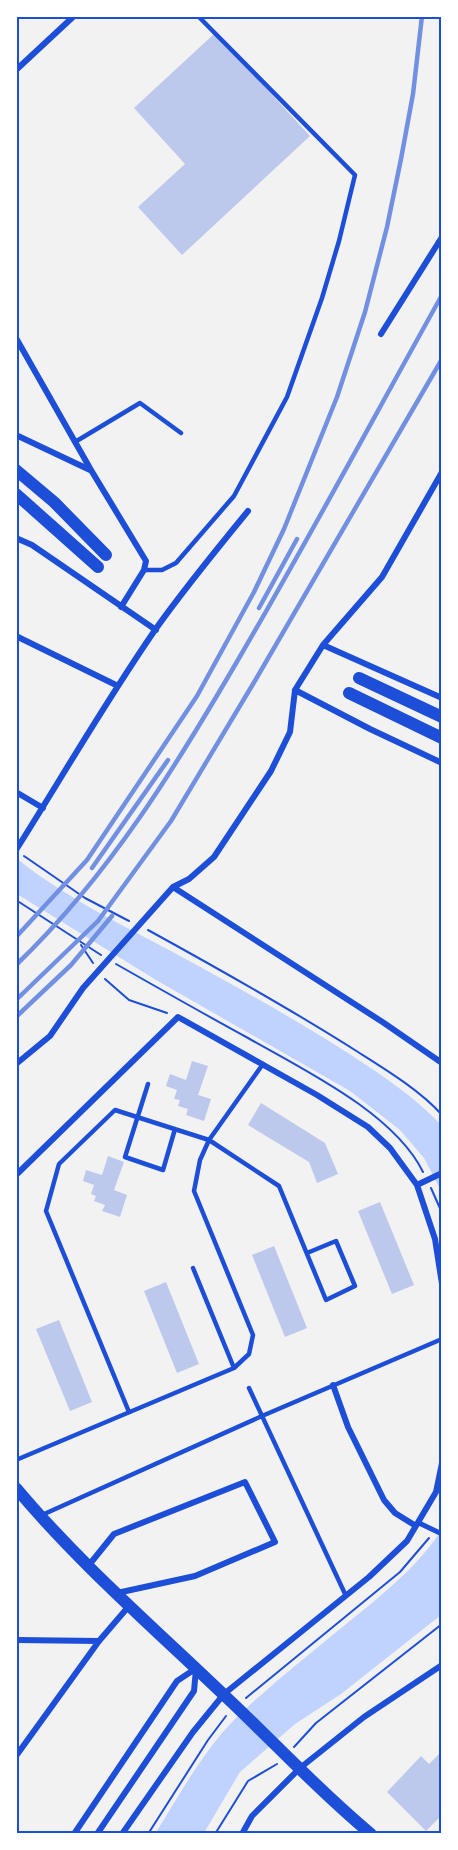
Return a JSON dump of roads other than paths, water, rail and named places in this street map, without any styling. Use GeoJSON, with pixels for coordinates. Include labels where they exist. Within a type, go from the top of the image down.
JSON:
{"type":"FeatureCollection","features":[{"type":"Feature","properties":{"kind":"main road"},"geometry":{"type":"LineString","coordinates":[[16,470],[54,502],[106,555]]}},
{"type":"Feature","properties":{"kind":"main road"},"geometry":{"type":"LineString","coordinates":[[16,494],[98,567]]}},
{"type":"Feature","properties":{"kind":"main road"},"geometry":{"type":"LineString","coordinates":[[359,678],[441,717]]}},
{"type":"Feature","properties":{"kind":"main road"},"geometry":{"type":"LineString","coordinates":[[349,693],[441,738]]}},
{"type":"Feature","properties":{"kind":"main road"},"geometry":{"type":"LineString","coordinates":[[16,1488],[40,1516],[117,1593],[343,1811],[370,1833]]}},
{"type":"Feature","properties":{"kind":"street"},"geometry":{"type":"LineString","coordinates":[[16,70],[74,16]]}},
{"type":"Feature","properties":{"kind":"street"},"geometry":{"type":"LineString","coordinates":[[381,334],[441,237]]}},
{"type":"Feature","properties":{"kind":"street"},"geometry":{"type":"LineString","coordinates":[[16,338],[146,561],[144,570],[121,607]]}},
{"type":"Feature","properties":{"kind":"street"},"geometry":{"type":"LineString","coordinates":[[16,435],[91,470]]}},
{"type":"Feature","properties":{"kind":"street"},"geometry":{"type":"LineString","coordinates":[[16,1064],[50,1036],[82,988],[164,896],[173,887],[189,879],[214,857],[271,771],[290,732],[295,690],[323,645],[382,577],[441,472]]}},
{"type":"Feature","properties":{"kind":"street"},"geometry":{"type":"LineString","coordinates":[[19,852],[27,834],[118,686],[206,562],[248,511]]}},
{"type":"Feature","properties":{"kind":"street"},"geometry":{"type":"LineString","coordinates":[[16,538],[32,545],[156,630]]}},
{"type":"Feature","properties":{"kind":"street"},"geometry":{"type":"LineString","coordinates":[[16,636],[118,686]]}},
{"type":"Feature","properties":{"kind":"street"},"geometry":{"type":"LineString","coordinates":[[323,645],[441,698]]}},
{"type":"Feature","properties":{"kind":"street"},"geometry":{"type":"LineString","coordinates":[[295,690],[441,763]]}},
{"type":"Feature","properties":{"kind":"street"},"geometry":{"type":"LineString","coordinates":[[16,792],[43,808]]}},
{"type":"Feature","properties":{"kind":"street"},"geometry":{"type":"LineString","coordinates":[[173,887],[440,1059]]}},
{"type":"Feature","properties":{"kind":"street"},"geometry":{"type":"LineString","coordinates":[[16,1175],[178,1017],[317,1095],[368,1127],[390,1148],[417,1185],[435,1239],[441,1284]]}},
{"type":"Feature","properties":{"kind":"street"},"geometry":{"type":"LineString","coordinates":[[417,1185],[441,1173]]}},
{"type":"Feature","properties":{"kind":"street"},"geometry":{"type":"LineString","coordinates":[[333,1385],[348,1427],[384,1500],[394,1513],[441,1534]]}},
{"type":"Feature","properties":{"kind":"street"},"geometry":{"type":"LineString","coordinates":[[122,1833],[193,1732],[224,1694],[346,1596],[407,1540],[420,1525],[436,1492],[441,1463]]}},
{"type":"Feature","properties":{"kind":"street"},"geometry":{"type":"LineString","coordinates":[[89,1565],[114,1534],[245,1482],[276,1542],[195,1576],[117,1593]]}},
{"type":"Feature","properties":{"kind":"street"},"geometry":{"type":"LineString","coordinates":[[16,1756],[99,1641],[130,1605]]}},
{"type":"Feature","properties":{"kind":"street"},"geometry":{"type":"LineString","coordinates":[[16,1640],[99,1641]]}},
{"type":"Feature","properties":{"kind":"street"},"geometry":{"type":"LineString","coordinates":[[242,1833],[252,1816],[300,1768],[364,1717],[441,1665]]}},
{"type":"Feature","properties":{"kind":"street"},"geometry":{"type":"LineString","coordinates":[[74,1833],[177,1681],[196,1668]]}},
{"type":"Feature","properties":{"kind":"street"},"geometry":{"type":"LineString","coordinates":[[97,1833],[194,1691],[196,1668]]}},
{"type":"Feature","properties":{"kind":"lane"},"geometry":{"type":"LineString","coordinates":[[144,570],[162,570],[176,563],[234,496],[287,397],[322,297],[355,175],[198,16]]}},
{"type":"Feature","properties":{"kind":"lane"},"geometry":{"type":"LineString","coordinates":[[75,442],[140,403],[181,433]]}},
{"type":"Feature","properties":{"kind":"lane"},"geometry":{"type":"LineString","coordinates":[[16,1460],[234,1368],[249,1354],[253,1335],[194,1191],[200,1160],[209,1140],[262,1064]]}},
{"type":"Feature","properties":{"kind":"lane"},"geometry":{"type":"LineString","coordinates":[[148,1084],[125,1157],[163,1170],[175,1130]]}},
{"type":"Feature","properties":{"kind":"lane"},"geometry":{"type":"LineString","coordinates":[[129,1412],[46,1211],[59,1164],[115,1110],[209,1140],[279,1186],[326,1300],[355,1286],[336,1241],[307,1253]]}},
{"type":"Feature","properties":{"kind":"lane"},"geometry":{"type":"LineString","coordinates":[[193,1268],[234,1368]]}},
{"type":"Feature","properties":{"kind":"lane"},"geometry":{"type":"LineString","coordinates":[[40,1516],[262,1416],[441,1339]]}},
{"type":"Feature","properties":{"kind":"lane"},"geometry":{"type":"LineString","coordinates":[[249,1388],[346,1596]]}},
{"type":"Feature","properties":{"kind":"water"},"geometry":{"type":"Polygon","coordinates":[[[16,858],[52,884],[90,907],[306,1027],[410,1096],[441,1125],[441,1191],[424,1158],[400,1130],[350,1091],[156,980],[17,894],[16,858]]]}},
{"type":"Feature","properties":{"kind":"water"},"geometry":{"type":"Polygon","coordinates":[[[441,1531],[441,1615],[341,1694],[295,1724],[240,1772],[204,1833],[155,1834],[202,1759],[236,1718],[274,1683],[394,1584],[419,1559],[441,1531]]]}},
{"type":"Feature","properties":{"kind":"railway"},"geometry":{"type":"LineString","coordinates":[[16,937],[87,860],[197,696],[254,592],[284,529],[337,397],[365,312],[387,227],[401,159],[413,94],[422,16]]}},
{"type":"Feature","properties":{"kind":"railway"},"geometry":{"type":"LineString","coordinates":[[16,965],[82,894],[112,856],[167,777],[268,609],[442,295]]}},
{"type":"Feature","properties":{"kind":"railway"},"geometry":{"type":"LineString","coordinates":[[16,1000],[98,921],[171,821],[442,359]]}},
{"type":"Feature","properties":{"kind":"railway"},"geometry":{"type":"LineString","coordinates":[[259,608],[297,539]]}},
{"type":"Feature","properties":{"kind":"railway"},"geometry":{"type":"LineString","coordinates":[[92,868],[168,760]]}},
{"type":"Feature","properties":{"kind":"railway"},"geometry":{"type":"LineString","coordinates":[[16,1017],[71,965],[112,916]]}}]}
